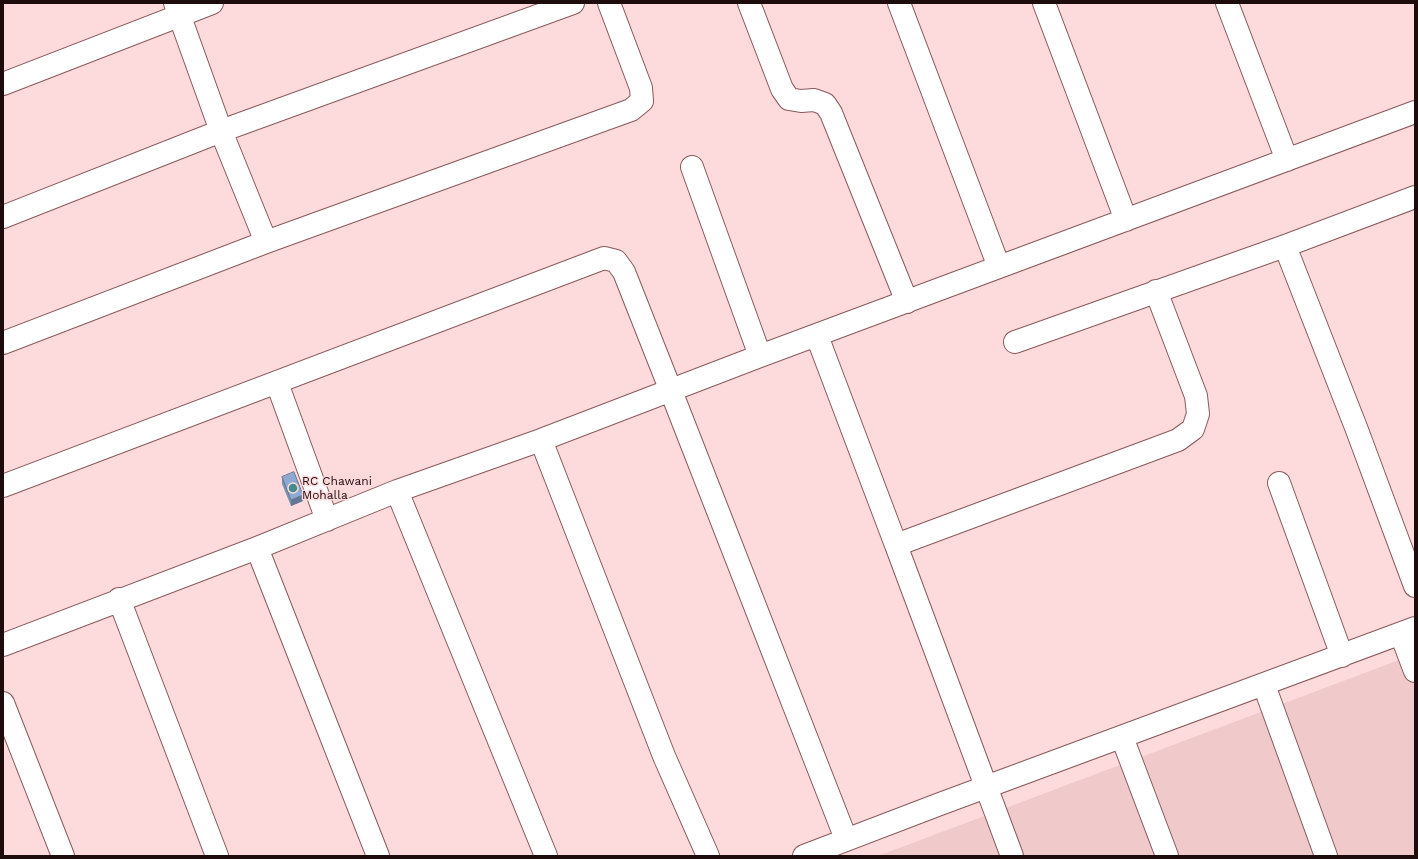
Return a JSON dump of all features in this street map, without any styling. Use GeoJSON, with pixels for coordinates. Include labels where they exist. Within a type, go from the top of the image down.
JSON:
{"type":"FeatureCollection","features":[{"type":"Feature","properties":{"kind":"street"},"geometry":{"type":"LineString","coordinates":[[3,84],[177,9],[212,3]]}},
{"type":"Feature","properties":{"kind":"street"},"geometry":{"type":"LineString","coordinates":[[3,217],[222,131],[573,3]]}},
{"type":"Feature","properties":{"kind":"street"},"geometry":{"type":"LineString","coordinates":[[3,343],[266,242],[631,110],[642,101],[641,88],[609,3]]}},
{"type":"Feature","properties":{"kind":"street"},"geometry":{"type":"LineString","coordinates":[[750,3],[782,89],[789,99],[801,101],[814,100],[825,104],[831,113],[907,302]]}},
{"type":"Feature","properties":{"kind":"street"},"geometry":{"type":"LineString","coordinates":[[899,3],[999,268]]}},
{"type":"Feature","properties":{"kind":"street"},"geometry":{"type":"LineString","coordinates":[[1044,3],[1126,220]]}},
{"type":"Feature","properties":{"kind":"street"},"geometry":{"type":"LineString","coordinates":[[1227,3],[1287,160]]}},
{"type":"Feature","properties":{"kind":"street"},"geometry":{"type":"LineString","coordinates":[[177,9],[222,131],[266,242]]}},
{"type":"Feature","properties":{"kind":"street"},"geometry":{"type":"LineString","coordinates":[[3,645],[257,548],[398,491],[541,440],[760,356],[1415,112]]}},
{"type":"Feature","properties":{"kind":"street"},"geometry":{"type":"LineString","coordinates":[[692,167],[760,356]]}},
{"type":"Feature","properties":{"kind":"street"},"geometry":{"type":"LineString","coordinates":[[1015,342],[1285,246],[1415,197]]}},
{"type":"Feature","properties":{"kind":"street"},"geometry":{"type":"LineString","coordinates":[[1285,246],[1357,430],[1415,586]]}},
{"type":"Feature","properties":{"kind":"street"},"geometry":{"type":"LineString","coordinates":[[3,486],[604,258],[616,260],[624,272],[846,840]]}},
{"type":"Feature","properties":{"kind":"street"},"geometry":{"type":"LineString","coordinates":[[896,544],[1178,440],[1194,429],[1198,414],[1196,396],[1156,291]]}},
{"type":"Feature","properties":{"kind":"street"},"geometry":{"type":"LineString","coordinates":[[817,336],[896,544],[985,788],[1012,856]]}},
{"type":"Feature","properties":{"kind":"street"},"geometry":{"type":"LineString","coordinates":[[277,383],[327,520]]}},
{"type":"Feature","properties":{"kind":"street"},"geometry":{"type":"LineString","coordinates":[[541,440],[664,756],[708,856]]}},
{"type":"Feature","properties":{"kind":"street"},"geometry":{"type":"LineString","coordinates":[[1279,483],[1342,656]]}},
{"type":"Feature","properties":{"kind":"street"},"geometry":{"type":"LineString","coordinates":[[398,491],[546,856]]}},
{"type":"Feature","properties":{"kind":"street"},"geometry":{"type":"LineString","coordinates":[[257,548],[378,856]]}},
{"type":"Feature","properties":{"kind":"street"},"geometry":{"type":"LineString","coordinates":[[119,600],[217,856]]}},
{"type":"Feature","properties":{"kind":"street"},"geometry":{"type":"LineString","coordinates":[[804,856],[1408,631],[1415,671]]}},
{"type":"Feature","properties":{"kind":"street"},"geometry":{"type":"LineString","coordinates":[[1264,685],[1326,856]]}},
{"type":"Feature","properties":{"kind":"street"},"geometry":{"type":"LineString","coordinates":[[3,703],[62,856]]}},
{"type":"Feature","properties":{"kind":"street"},"geometry":{"type":"LineString","coordinates":[[1122,737],[1167,856]]}},
{"type":"Feature","properties":{"kind":"shaded area"},"geometry":{"type":"Polygon","coordinates":[[[1415,654],[1415,856],[878,856],[1415,654]]]}},
{"type":"Feature","properties":{"kind":"building"},"geometry":{"type":"Polygon","coordinates":[[[294,472],[303,495],[291,500],[282,477],[294,472]]]}},
{"type":"Feature","properties":{"kind":"place","name":"RC Chawani Mohalla"},"geometry":{"type":"Point","coordinates":[293,488]}}]}
